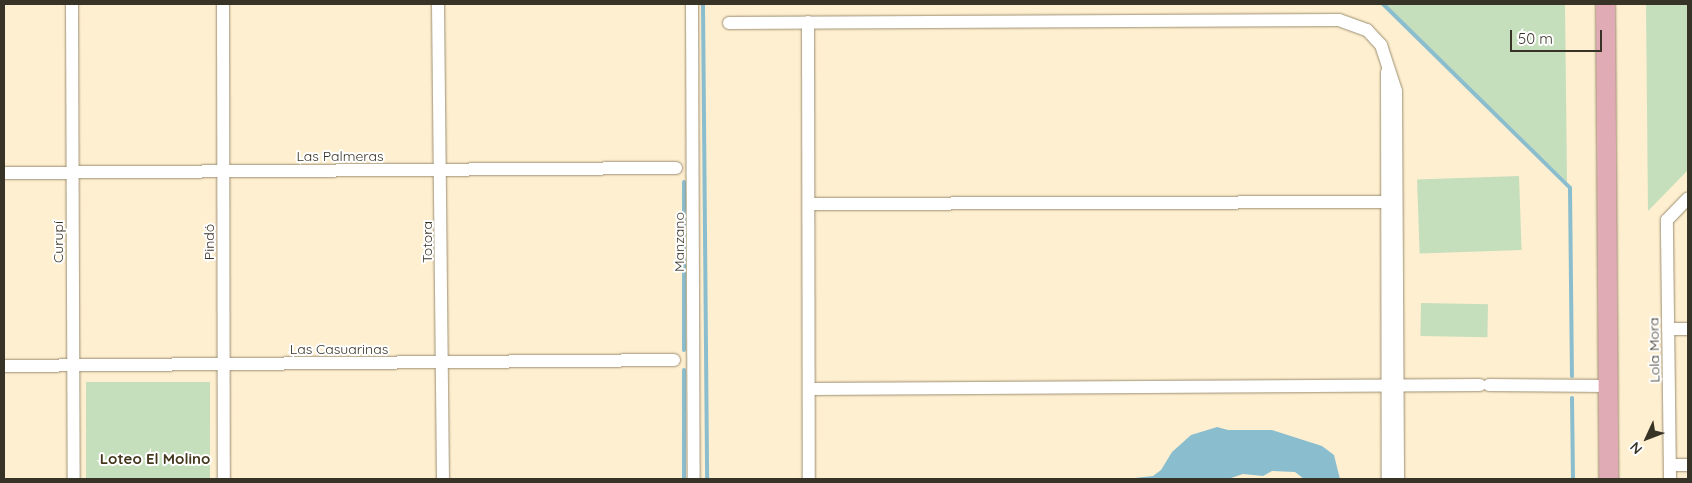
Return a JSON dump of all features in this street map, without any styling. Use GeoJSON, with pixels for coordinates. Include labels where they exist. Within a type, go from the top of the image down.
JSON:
{"type":"FeatureCollection","features":[{"type":"Feature","properties":{"kind":"main road"},"geometry":{"type":"LineString","coordinates":[[1605,4],[1608,479]]}},
{"type":"Feature","properties":{"kind":"street","name":"Curupí"},"geometry":{"type":"LineString","coordinates":[[72,4],[74,479]]}},
{"type":"Feature","properties":{"kind":"street","name":"Pindó"},"geometry":{"type":"LineString","coordinates":[[223,4],[224,479]]}},
{"type":"Feature","properties":{"kind":"street","name":"Totora"},"geometry":{"type":"LineString","coordinates":[[438,4],[443,479]]}},
{"type":"Feature","properties":{"kind":"street","name":"Manzano"},"geometry":{"type":"LineString","coordinates":[[692,4],[694,479]]}},
{"type":"Feature","properties":{"kind":"street"},"geometry":{"type":"LineString","coordinates":[[729,23],[1339,20],[1367,30],[1381,45],[1388,60],[1396,91],[1391,202],[1392,385],[1388,479]]}},
{"type":"Feature","properties":{"kind":"street"},"geometry":{"type":"LineString","coordinates":[[808,22],[809,479]]}},
{"type":"Feature","properties":{"kind":"street","name":"Las Palmeras"},"geometry":{"type":"LineString","coordinates":[[4,173],[676,168]]}},
{"type":"Feature","properties":{"kind":"street","name":"Lola Mora"},"geometry":{"type":"LineString","coordinates":[[1670,479],[1666,220],[1688,198]]}},
{"type":"Feature","properties":{"kind":"street"},"geometry":{"type":"LineString","coordinates":[[809,204],[1391,202]]}},
{"type":"Feature","properties":{"kind":"street"},"geometry":{"type":"LineString","coordinates":[[1668,329],[1688,329]]}},
{"type":"Feature","properties":{"kind":"street","name":"Las Casuarinas"},"geometry":{"type":"LineString","coordinates":[[4,366],[674,360]]}},
{"type":"Feature","properties":{"kind":"street"},"geometry":{"type":"LineString","coordinates":[[809,389],[1484,384],[1608,386]]}},
{"type":"Feature","properties":{"kind":"street"},"geometry":{"type":"LineString","coordinates":[[1392,385],[1398,479]]}},
{"type":"Feature","properties":{"kind":"street"},"geometry":{"type":"LineString","coordinates":[[1670,465],[1688,465]]}},
{"type":"Feature","properties":{"kind":"green space"},"geometry":{"type":"Polygon","coordinates":[[[1385,4],[1565,4],[1567,182],[1385,4]]]}},
{"type":"Feature","properties":{"kind":"green space"},"geometry":{"type":"Polygon","coordinates":[[[1646,4],[1688,4],[1688,170],[1648,211],[1646,4]]]}},
{"type":"Feature","properties":{"kind":"green space"},"geometry":{"type":"Polygon","coordinates":[[[1519,176],[1522,250],[1420,254],[1417,180],[1519,176]]]}},
{"type":"Feature","properties":{"kind":"green space"},"geometry":{"type":"Polygon","coordinates":[[[1421,303],[1488,304],[1487,337],[1420,336],[1421,303]]]}},
{"type":"Feature","properties":{"kind":"green space"},"geometry":{"type":"Polygon","coordinates":[[[86,382],[210,382],[210,479],[86,479],[86,382]]]}},
{"type":"Feature","properties":{"kind":"water"},"geometry":{"type":"Polygon","coordinates":[[[1217,427],[1228,430],[1272,430],[1322,446],[1334,455],[1340,479],[1304,479],[1295,472],[1272,471],[1263,476],[1243,474],[1228,479],[1126,479],[1153,476],[1161,470],[1172,452],[1191,435],[1217,427]]]}},
{"type":"Feature","properties":{"kind":"waterway"},"geometry":{"type":"LineString","coordinates":[[703,4],[707,479]]}},
{"type":"Feature","properties":{"kind":"waterway"},"geometry":{"type":"LineString","coordinates":[[1383,4],[1570,188],[1572,376]]}},
{"type":"Feature","properties":{"kind":"waterway"},"geometry":{"type":"LineString","coordinates":[[684,182],[684,350]]}},
{"type":"Feature","properties":{"kind":"waterway"},"geometry":{"type":"LineString","coordinates":[[684,370],[684,479]]}},
{"type":"Feature","properties":{"kind":"waterway"},"geometry":{"type":"LineString","coordinates":[[1572,398],[1573,479]]}},
{"type":"Feature","properties":{"kind":"district","name":"Loteo El Molino"},"geometry":{"type":"Point","coordinates":[155,459]}}]}
